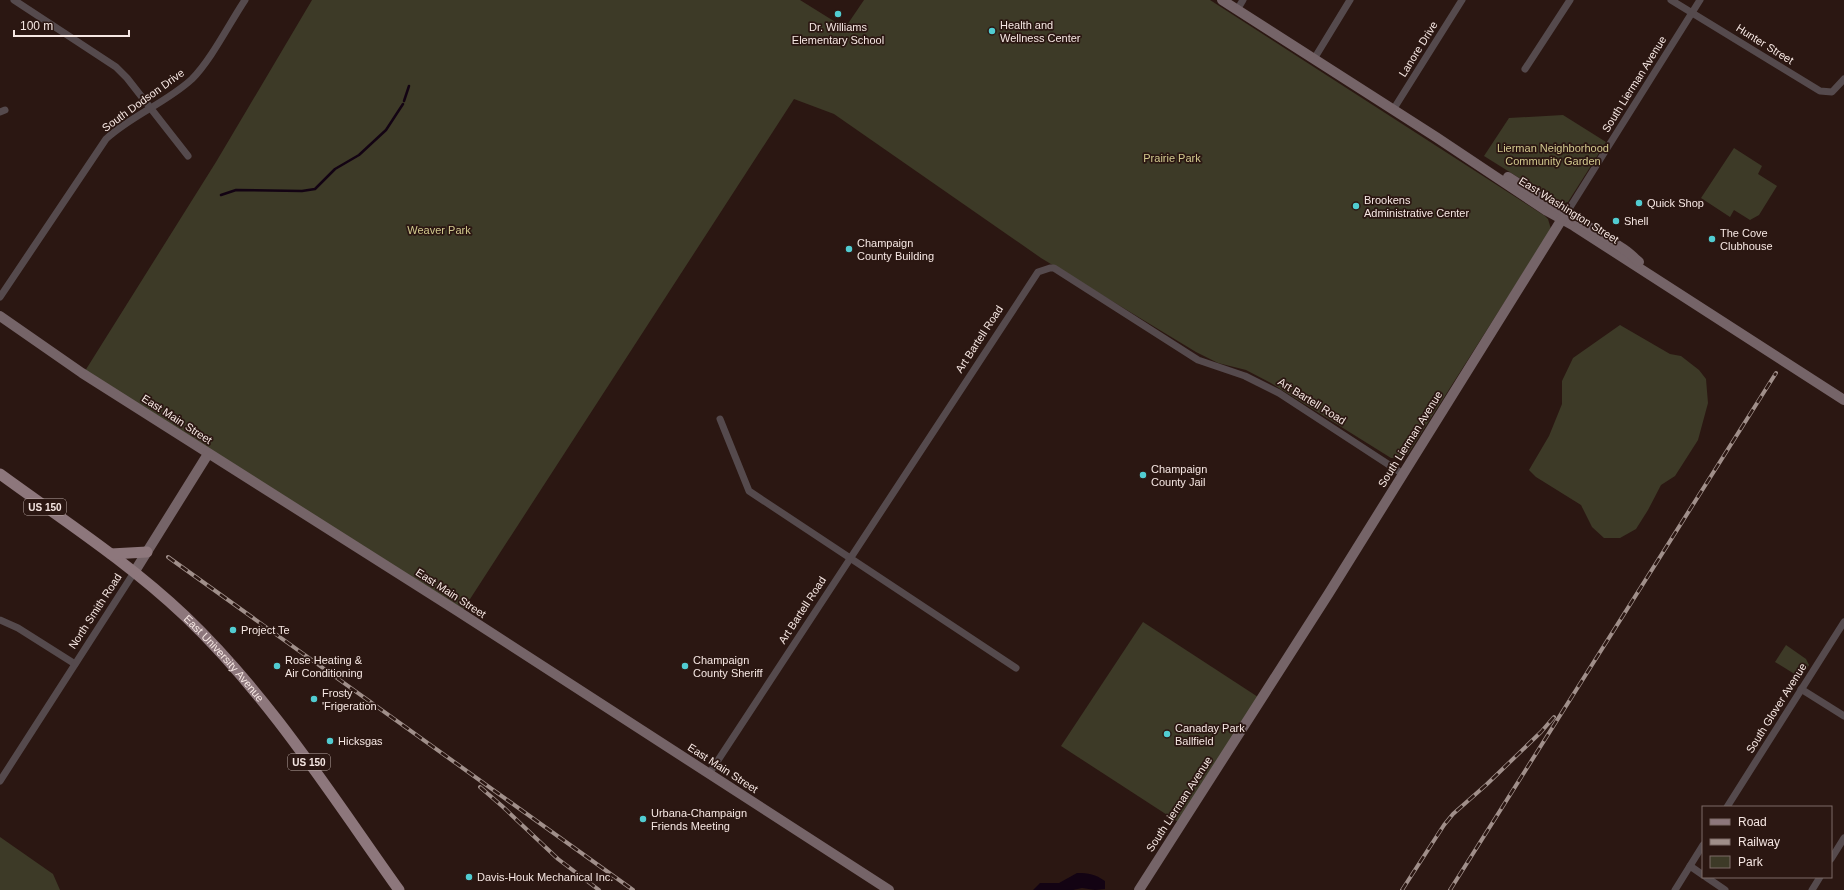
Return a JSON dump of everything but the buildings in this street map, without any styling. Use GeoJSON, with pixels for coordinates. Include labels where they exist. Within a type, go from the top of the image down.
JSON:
{"type":"FeatureCollection","features":[{"type":"Feature","properties":{"kind":"main road","name":"East Washington Street"},"geometry":{"type":"LineString","coordinates":[[1222,0],[1238,4],[1315,57],[1394,108],[1844,394]]}},
{"type":"Feature","properties":{"kind":"main road","name":"East Washington Street"},"geometry":{"type":"LineString","coordinates":[[1564,216],[1844,400]]}},
{"type":"Feature","properties":{"kind":"main road","name":"South Lierman Avenue"},"geometry":{"type":"LineString","coordinates":[[1139,890],[1329,593],[1564,216]]}},
{"type":"Feature","properties":{"kind":"main road","name":"East Main Street"},"geometry":{"type":"LineString","coordinates":[[0,316],[82,373],[889,890]]}},
{"type":"Feature","properties":{"kind":"main road","name":"North Smith Road"},"geometry":{"type":"LineString","coordinates":[[135,571],[208,454]]}},
{"type":"Feature","properties":{"kind":"main road","name":"East University Avenue"},"geometry":{"type":"LineString","coordinates":[[0,474],[135,571],[186,616],[240,674],[303,754],[399,890]]}},
{"type":"Feature","properties":{"kind":"main road"},"geometry":{"type":"LineString","coordinates":[[111,554],[147,552]]}},
{"type":"Feature","properties":{"kind":"street"},"geometry":{"type":"LineString","coordinates":[[14,0],[108,60],[127,78],[188,156]]}},
{"type":"Feature","properties":{"kind":"street","name":"South Dodson Drive"},"geometry":{"type":"LineString","coordinates":[[0,297],[97,150],[114,131],[182,88],[198,71],[244,0]]}},
{"type":"Feature","properties":{"kind":"street"},"geometry":{"type":"LineString","coordinates":[[1315,57],[1350,0]]}},
{"type":"Feature","properties":{"kind":"street","name":"Lanore Drive"},"geometry":{"type":"LineString","coordinates":[[1394,108],[1462,0]]}},
{"type":"Feature","properties":{"kind":"street"},"geometry":{"type":"LineString","coordinates":[[1525,69],[1570,0]]}},
{"type":"Feature","properties":{"kind":"street","name":"Hunter Street"},"geometry":{"type":"LineString","coordinates":[[1671,0],[1820,91],[1832,92],[1844,79]]}},
{"type":"Feature","properties":{"kind":"street","name":"South Lierman Avenue"},"geometry":{"type":"LineString","coordinates":[[1564,216],[1700,0]]}},
{"type":"Feature","properties":{"kind":"street","name":"Art Bartell Road"},"geometry":{"type":"LineString","coordinates":[[709,774],[1038,272],[1054,268],[1198,360],[1245,376],[1279,393],[1403,474]]}},
{"type":"Feature","properties":{"kind":"street"},"geometry":{"type":"LineString","coordinates":[[720,419],[749,491],[1016,668]]}},
{"type":"Feature","properties":{"kind":"street","name":"North Smith Road"},"geometry":{"type":"LineString","coordinates":[[0,781],[135,571]]}},
{"type":"Feature","properties":{"kind":"street"},"geometry":{"type":"LineString","coordinates":[[0,620],[18,628],[75,664]]}},
{"type":"Feature","properties":{"kind":"street","name":"South Glover Avenue"},"geometry":{"type":"LineString","coordinates":[[1728,806],[1844,622]]}},
{"type":"Feature","properties":{"kind":"street"},"geometry":{"type":"LineString","coordinates":[[1801,689],[1844,716]]}},
{"type":"Feature","properties":{"kind":"street"},"geometry":{"type":"LineString","coordinates":[[1832,857],[1844,838]]}},
{"type":"Feature","properties":{"kind":"street"},"geometry":{"type":"LineString","coordinates":[[1675,890],[1702,847]]}},
{"type":"Feature","properties":{"kind":"street"},"geometry":{"type":"LineString","coordinates":[[1690,866],[1702,874]]}},
{"type":"Feature","properties":{"kind":"street"},"geometry":{"type":"LineString","coordinates":[[1708,878],[1726,890]]}},
{"type":"Feature","properties":{"kind":"street"},"geometry":{"type":"LineString","coordinates":[[1812,890],[1819,878]]}},
{"type":"Feature","properties":{"kind":"green space"},"geometry":{"type":"Polygon","coordinates":[[[312,0],[800,0],[845,28],[864,0],[1210,0],[1545,216],[1548,219],[1551,229],[1408,454],[1401,458],[1391,458],[1269,382],[1246,370],[1218,363],[1196,352],[1041,258],[834,114],[794,99],[461,613],[85,371],[216,162],[312,0]]]}},
{"type":"Feature","properties":{"kind":"green space","name":"Lierman Neighborhood Community Garden"},"geometry":{"type":"Polygon","coordinates":[[[1563,115],[1606,142],[1568,202],[1561,204],[1484,156],[1509,118],[1563,115]]]}},
{"type":"Feature","properties":{"kind":"green space"},"geometry":{"type":"Polygon","coordinates":[[[1734,148],[1762,166],[1758,174],[1777,186],[1759,215],[1750,220],[1734,210],[1730,217],[1701,198],[1734,148]]]}},
{"type":"Feature","properties":{"kind":"green space"},"geometry":{"type":"Polygon","coordinates":[[[1620,325],[1670,354],[1681,356],[1699,370],[1706,379],[1708,403],[1698,440],[1675,476],[1661,485],[1636,529],[1620,538],[1604,538],[1592,527],[1581,505],[1536,477],[1529,470],[1549,436],[1562,404],[1562,381],[1573,358],[1620,325]]]}},
{"type":"Feature","properties":{"kind":"green space"},"geometry":{"type":"Polygon","coordinates":[[[1143,622],[1258,697],[1178,822],[1061,746],[1143,622]]]}},
{"type":"Feature","properties":{"kind":"green space"},"geometry":{"type":"Polygon","coordinates":[[[1786,645],[1806,659],[1809,665],[1801,678],[1775,662],[1786,645]]]}},
{"type":"Feature","properties":{"kind":"green space"},"geometry":{"type":"Polygon","coordinates":[[[0,837],[53,874],[60,890],[0,890],[0,837]]]}},
{"type":"Feature","properties":{"kind":"shaded area"},"geometry":{"type":"Polygon","coordinates":[[[1077,873],[1092,874],[1105,881],[1105,889],[1095,890],[1082,888],[1073,890],[1033,890],[1040,883],[1059,883],[1077,873]]]}},
{"type":"Feature","properties":{"kind":"waterway"},"geometry":{"type":"LineString","coordinates":[[404,101],[409,86]]}},
{"type":"Feature","properties":{"kind":"waterway"},"geometry":{"type":"LineString","coordinates":[[221,195],[236,190],[302,191],[315,189],[335,169],[359,155],[386,130],[403,104]]}},
{"type":"Feature","properties":{"kind":"railway"},"geometry":{"type":"LineString","coordinates":[[1450,890],[1776,373]]}},
{"type":"Feature","properties":{"kind":"railway"},"geometry":{"type":"LineString","coordinates":[[168,557],[633,890]]}},
{"type":"Feature","properties":{"kind":"railway"},"geometry":{"type":"LineString","coordinates":[[1402,890],[1444,825],[1453,814],[1486,785],[1541,732],[1554,717]]}},
{"type":"Feature","properties":{"kind":"railway"},"geometry":{"type":"LineString","coordinates":[[480,787],[558,859],[599,890]]}},
{"type":"Feature","properties":{"kind":"place","name":"Dr. Williams Elementary School"},"geometry":{"type":"Point","coordinates":[838,14]}},
{"type":"Feature","properties":{"kind":"place","name":"Health and Wellness Center"},"geometry":{"type":"Point","coordinates":[992,31]}},
{"type":"Feature","properties":{"kind":"place","name":"Quick Shop"},"geometry":{"type":"Point","coordinates":[1639,203]}},
{"type":"Feature","properties":{"kind":"place","name":"Brookens Administrative Center"},"geometry":{"type":"Point","coordinates":[1356,206]}},
{"type":"Feature","properties":{"kind":"place","name":"Shell"},"geometry":{"type":"Point","coordinates":[1616,221]}},
{"type":"Feature","properties":{"kind":"place","name":"The Cove Clubhouse"},"geometry":{"type":"Point","coordinates":[1712,239]}},
{"type":"Feature","properties":{"kind":"place","name":"Champaign County Building"},"geometry":{"type":"Point","coordinates":[849,249]}},
{"type":"Feature","properties":{"kind":"place","name":"Champaign County Jail"},"geometry":{"type":"Point","coordinates":[1143,475]}},
{"type":"Feature","properties":{"kind":"place","name":"Project Te"},"geometry":{"type":"Point","coordinates":[233,630]}},
{"type":"Feature","properties":{"kind":"place","name":"Rose Heating & Air Conditioning"},"geometry":{"type":"Point","coordinates":[277,666]}},
{"type":"Feature","properties":{"kind":"place","name":"Champaign County Sheriff"},"geometry":{"type":"Point","coordinates":[685,666]}},
{"type":"Feature","properties":{"kind":"place","name":"Frosty 'Frigeration"},"geometry":{"type":"Point","coordinates":[314,699]}},
{"type":"Feature","properties":{"kind":"place","name":"Canaday Park Ballfield"},"geometry":{"type":"Point","coordinates":[1167,734]}},
{"type":"Feature","properties":{"kind":"place","name":"Hicksgas"},"geometry":{"type":"Point","coordinates":[330,741]}},
{"type":"Feature","properties":{"kind":"place","name":"Urbana-Champaign Friends Meeting"},"geometry":{"type":"Point","coordinates":[643,819]}},
{"type":"Feature","properties":{"kind":"place","name":"Davis-Houk Mechanical Inc."},"geometry":{"type":"Point","coordinates":[469,877]}},
{"type":"Feature","properties":{"kind":"park label","name":"Prairie Park"},"geometry":{"type":"Point","coordinates":[1172,158]}},
{"type":"Feature","properties":{"kind":"park label","name":"Weaver Park"},"geometry":{"type":"Point","coordinates":[439,230]}}]}
